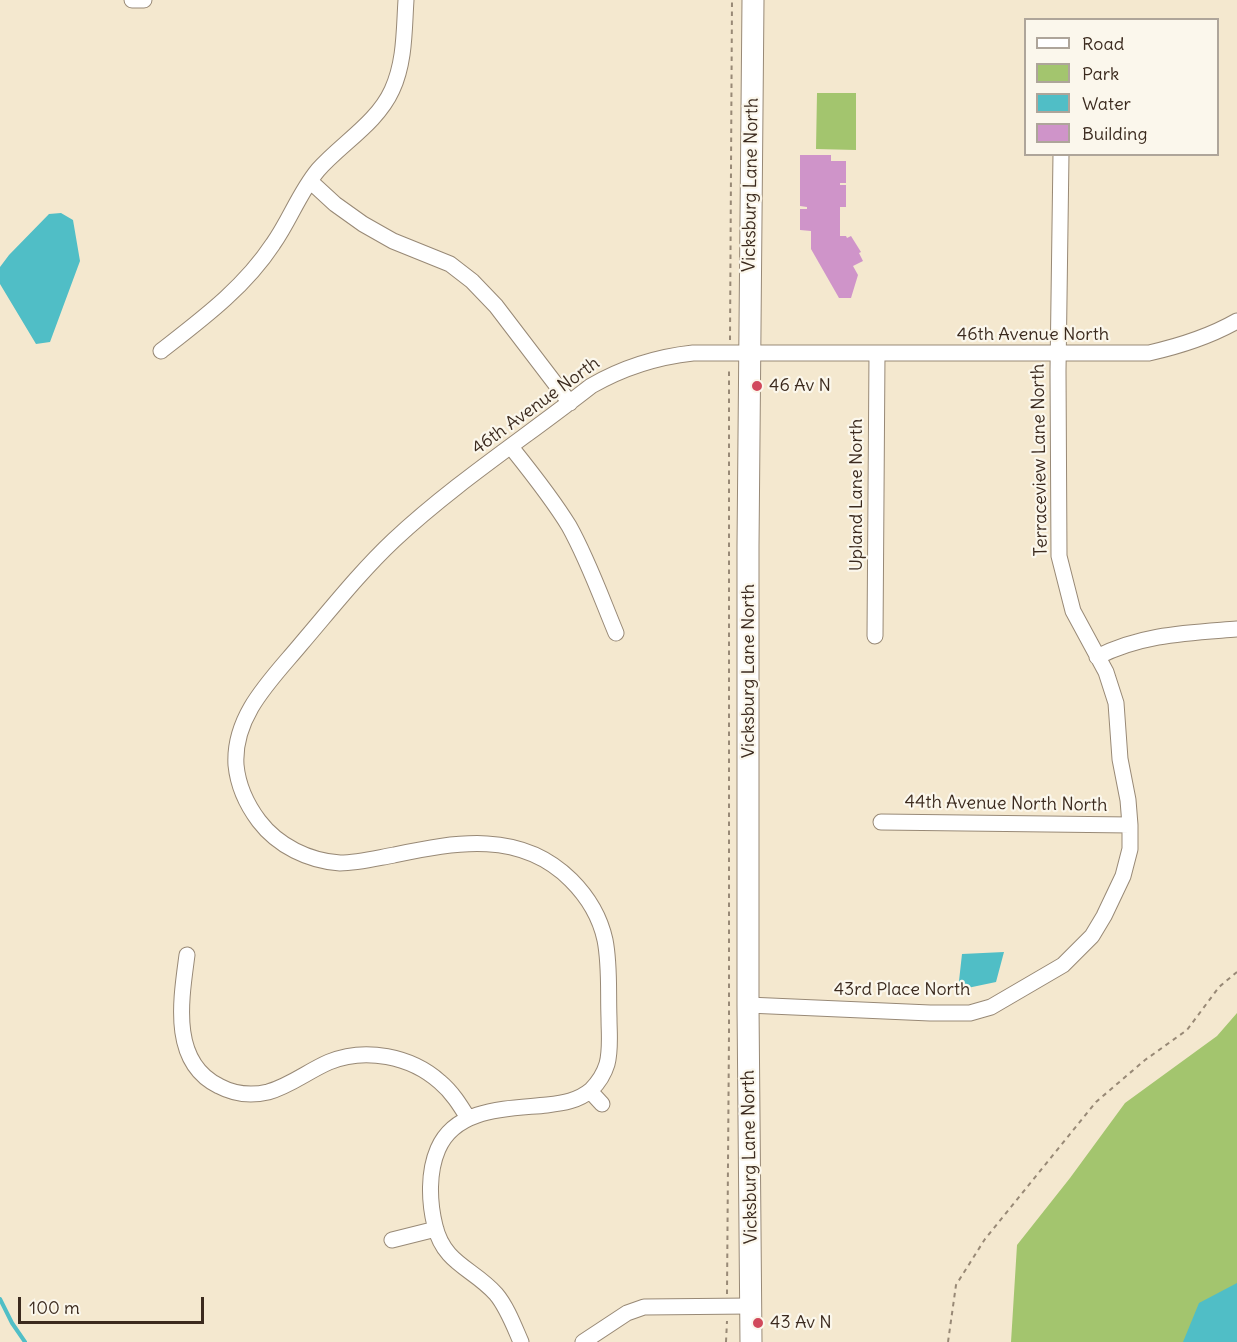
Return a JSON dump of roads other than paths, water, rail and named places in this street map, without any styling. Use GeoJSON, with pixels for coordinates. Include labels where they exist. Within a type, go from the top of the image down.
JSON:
{"type":"FeatureCollection","features":[{"type":"Feature","properties":{"kind":"main road","name":"Vicksburg Lane North"},"geometry":{"type":"LineString","coordinates":[[751,1342],[739,353],[753,0]]}},
{"type":"Feature","properties":{"kind":"street"},"geometry":{"type":"LineString","coordinates":[[132,0],[144,0]]}},
{"type":"Feature","properties":{"kind":"street"},"geometry":{"type":"LineString","coordinates":[[161,351],[221,303],[256,268],[274,243],[302,191],[320,168],[381,109],[392,92],[400,71],[406,0]]}},
{"type":"Feature","properties":{"kind":"street","name":"Terraceview Lane North"},"geometry":{"type":"LineString","coordinates":[[1061,156],[1059,556],[1072,611],[1106,672],[1116,704],[1119,759],[1128,800],[1130,825]]}},
{"type":"Feature","properties":{"kind":"street"},"geometry":{"type":"LineString","coordinates":[[310,181],[335,204],[363,224],[393,241],[450,264],[472,281],[496,306],[570,402]]}},
{"type":"Feature","properties":{"kind":"street","name":"46th Avenue North"},"geometry":{"type":"LineString","coordinates":[[590,1091],[601,1078],[607,1064],[609,1048],[608,965],[602,930],[596,913],[582,891],[563,872],[542,857],[504,845],[459,843],[364,861],[341,863],[319,860],[279,842],[263,827],[250,808],[241,788],[236,765],[237,742],[245,717],[259,695],[354,582],[393,541],[435,504],[591,386],[615,372],[666,356],[693,353],[1149,353],[1202,339],[1237,321]]}},
{"type":"Feature","properties":{"kind":"street","name":"Upland Lane North"},"geometry":{"type":"LineString","coordinates":[[875,636],[877,354]]}},
{"type":"Feature","properties":{"kind":"street"},"geometry":{"type":"LineString","coordinates":[[510,447],[544,489],[568,524],[587,560],[616,633]]}},
{"type":"Feature","properties":{"kind":"street"},"geometry":{"type":"LineString","coordinates":[[1097,657],[1135,641],[1161,635],[1237,629]]}},
{"type":"Feature","properties":{"kind":"street","name":"44th Avenue North North"},"geometry":{"type":"LineString","coordinates":[[881,822],[1130,825]]}},
{"type":"Feature","properties":{"kind":"street","name":"43rd Place North"},"geometry":{"type":"LineString","coordinates":[[748,1005],[930,1013],[970,1013],[991,1007],[1063,965],[1092,936],[1123,876],[1130,849],[1130,825]]}},
{"type":"Feature","properties":{"kind":"street"},"geometry":{"type":"LineString","coordinates":[[187,955],[183,992],[185,1045],[191,1061],[217,1086],[233,1093],[267,1092],[284,1086],[333,1060],[377,1055],[400,1059],[421,1068],[456,1098],[468,1118]]}},
{"type":"Feature","properties":{"kind":"street"},"geometry":{"type":"LineString","coordinates":[[520,1342],[506,1309],[496,1294],[453,1260],[442,1246],[435,1229],[432,1211],[433,1159],[441,1141],[454,1126],[468,1118],[489,1112],[562,1103],[578,1099],[590,1091],[602,1104]]}},
{"type":"Feature","properties":{"kind":"street"},"geometry":{"type":"LineString","coordinates":[[392,1240],[435,1229]]}},
{"type":"Feature","properties":{"kind":"street"},"geometry":{"type":"LineString","coordinates":[[583,1342],[627,1313],[644,1307],[751,1306]]}},
{"type":"Feature","properties":{"kind":"water"},"geometry":{"type":"Polygon","coordinates":[[[61,213],[73,220],[80,261],[50,342],[36,344],[0,284],[0,267],[49,214],[61,213]]]}},
{"type":"Feature","properties":{"kind":"water"},"geometry":{"type":"Polygon","coordinates":[[[1004,952],[996,982],[958,990],[962,954],[1004,952]]]}},
{"type":"Feature","properties":{"kind":"water"},"geometry":{"type":"Polygon","coordinates":[[[1237,1283],[1237,1342],[1183,1342],[1199,1303],[1237,1283]]]}},
{"type":"Feature","properties":{"kind":"waterway"},"geometry":{"type":"LineString","coordinates":[[0,1299],[25,1342]]}},
{"type":"Feature","properties":{"kind":"place","name":"46 Av N"},"geometry":{"type":"Point","coordinates":[757,386]}},
{"type":"Feature","properties":{"kind":"place","name":"43 Av N"},"geometry":{"type":"Point","coordinates":[758,1323]}}]}
